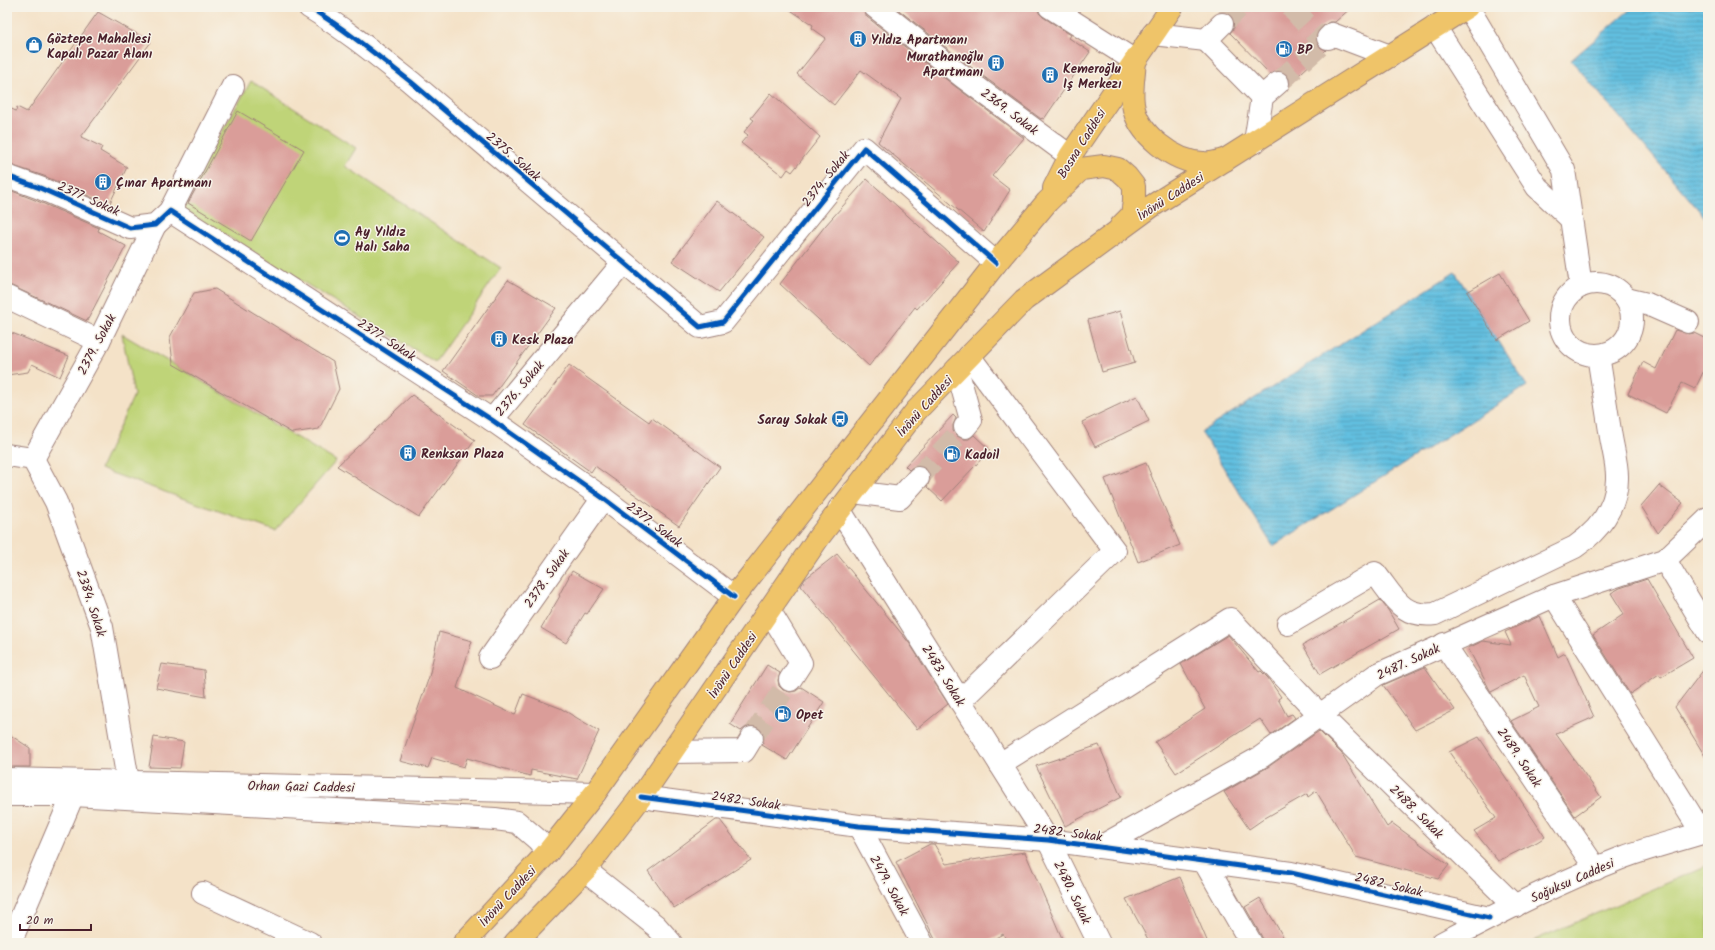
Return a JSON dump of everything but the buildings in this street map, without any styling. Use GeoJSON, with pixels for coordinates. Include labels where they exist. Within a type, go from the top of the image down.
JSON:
{"type":"FeatureCollection","features":[{"type":"Feature","properties":{"kind":"main road","name":"Bosna Caddesi"},"geometry":{"type":"LineString","coordinates":[[1047,202],[1070,156],[1172,7]]}},
{"type":"Feature","properties":{"kind":"main road","name":"İnönü Caddesi"},"geometry":{"type":"LineString","coordinates":[[518,942],[585,870],[641,797],[839,510],[916,411],[1024,300],[1152,206],[1467,7]]}},
{"type":"Feature","properties":{"kind":"main road"},"geometry":{"type":"LineString","coordinates":[[1135,61],[1133,104],[1139,121],[1150,136],[1164,149],[1181,158],[1204,164],[1227,160]]}},
{"type":"Feature","properties":{"kind":"main road"},"geometry":{"type":"LineString","coordinates":[[1047,202],[1081,170],[1104,166],[1118,169],[1134,186],[1134,201],[1132,215],[1112,235]]}},
{"type":"Feature","properties":{"kind":"main road","name":"İnönü Caddesi"},"geometry":{"type":"LineString","coordinates":[[464,943],[548,852],[595,793],[734,597],[996,264],[1047,202]]}},
{"type":"Feature","properties":{"kind":"street","name":"2369. Sokak"},"geometry":{"type":"LineString","coordinates":[[875,7],[964,77],[1070,156]]}},
{"type":"Feature","properties":{"kind":"street"},"geometry":{"type":"LineString","coordinates":[[1050,7],[1135,61]]}},
{"type":"Feature","properties":{"kind":"street"},"geometry":{"type":"LineString","coordinates":[[1467,7],[1564,170],[1581,286]]}},
{"type":"Feature","properties":{"kind":"street","name":"2375. Sokak"},"geometry":{"type":"LineString","coordinates":[[322,11],[411,82],[700,327]]}},
{"type":"Feature","properties":{"kind":"street"},"geometry":{"type":"LineString","coordinates":[[1206,40],[1222,24]]}},
{"type":"Feature","properties":{"kind":"street"},"geometry":{"type":"LineString","coordinates":[[1435,27],[1537,187],[1570,218]]}},
{"type":"Feature","properties":{"kind":"street"},"geometry":{"type":"LineString","coordinates":[[1153,34],[1206,40],[1262,97]]}},
{"type":"Feature","properties":{"kind":"street"},"geometry":{"type":"LineString","coordinates":[[1328,38],[1332,34],[1390,56]]}},
{"type":"Feature","properties":{"kind":"street"},"geometry":{"type":"LineString","coordinates":[[1255,142],[1262,97],[1278,83]]}},
{"type":"Feature","properties":{"kind":"street","name":"2379. Sokak"},"geometry":{"type":"LineString","coordinates":[[33,460],[99,341],[162,218],[233,86]]}},
{"type":"Feature","properties":{"kind":"street","name":"2374. Sokak"},"geometry":{"type":"LineString","coordinates":[[700,327],[723,322],[864,148],[996,264]]}},
{"type":"Feature","properties":{"kind":"street","name":"2377. Sokak"},"geometry":{"type":"LineString","coordinates":[[7,176],[40,188],[130,228],[162,218],[492,420],[603,498],[734,597]]}},
{"type":"Feature","properties":{"kind":"street","name":"2376. Sokak"},"geometry":{"type":"LineString","coordinates":[[492,420],[623,263]]}},
{"type":"Feature","properties":{"kind":"street"},"geometry":{"type":"LineString","coordinates":[[1593,283],[1606,284],[1617,290],[1626,299],[1631,310],[1632,323],[1628,335],[1621,345],[1610,352],[1598,355],[1585,354],[1574,348],[1566,339],[1560,327],[1560,315],[1563,303],[1570,292],[1581,286],[1593,283]]}},
{"type":"Feature","properties":{"kind":"street"},"geometry":{"type":"LineString","coordinates":[[7,296],[99,341]]}},
{"type":"Feature","properties":{"kind":"street"},"geometry":{"type":"LineString","coordinates":[[1626,299],[1647,304],[1688,322]]}},
{"type":"Feature","properties":{"kind":"street"},"geometry":{"type":"LineString","coordinates":[[1288,624],[1375,573],[1402,607],[1417,614],[1436,614],[1575,547],[1588,538],[1599,526],[1608,512],[1613,500],[1617,476],[1598,355]]}},
{"type":"Feature","properties":{"kind":"street"},"geometry":{"type":"LineString","coordinates":[[963,362],[971,420],[965,426]]}},
{"type":"Feature","properties":{"kind":"street"},"geometry":{"type":"LineString","coordinates":[[960,701],[1115,551],[963,362]]}},
{"type":"Feature","properties":{"kind":"street"},"geometry":{"type":"LineString","coordinates":[[7,455],[33,460]]}},
{"type":"Feature","properties":{"kind":"street","name":"2384. Sokak"},"geometry":{"type":"LineString","coordinates":[[33,460],[56,502],[102,627],[128,781]]}},
{"type":"Feature","properties":{"kind":"street"},"geometry":{"type":"LineString","coordinates":[[853,492],[900,498],[918,478]]}},
{"type":"Feature","properties":{"kind":"street","name":"2378. Sokak"},"geometry":{"type":"LineString","coordinates":[[490,658],[603,498]]}},
{"type":"Feature","properties":{"kind":"street","name":"2483. Sokak"},"geometry":{"type":"LineString","coordinates":[[839,510],[1048,840]]}},
{"type":"Feature","properties":{"kind":"street","name":"2487. Sokak"},"geometry":{"type":"LineString","coordinates":[[1100,847],[1260,757],[1376,675],[1554,596],[1665,560],[1708,519]]}},
{"type":"Feature","properties":{"kind":"street"},"geometry":{"type":"LineString","coordinates":[[1665,560],[1708,632]]}},
{"type":"Feature","properties":{"kind":"street"},"geometry":{"type":"LineString","coordinates":[[1554,596],[1705,832]]}},
{"type":"Feature","properties":{"kind":"street"},"geometry":{"type":"LineString","coordinates":[[769,610],[801,663],[790,680]]}},
{"type":"Feature","properties":{"kind":"street","name":"2488. Sokak"},"geometry":{"type":"LineString","coordinates":[[1000,764],[1230,619],[1320,715],[1514,906]]}},
{"type":"Feature","properties":{"kind":"street","name":"2489. Sokak"},"geometry":{"type":"LineString","coordinates":[[1444,644],[1596,869]]}},
{"type":"Feature","properties":{"kind":"street"},"geometry":{"type":"LineString","coordinates":[[672,752],[744,751],[752,738]]}},
{"type":"Feature","properties":{"kind":"street","name":"Orhan Gazi Caddesi"},"geometry":{"type":"LineString","coordinates":[[7,779],[595,793]]}},
{"type":"Feature","properties":{"kind":"street","name":"Orhan Gazi Caddesi"},"geometry":{"type":"LineString","coordinates":[[7,794],[73,795],[495,819],[517,822],[538,840],[548,852]]}},
{"type":"Feature","properties":{"kind":"street"},"geometry":{"type":"LineString","coordinates":[[10,943],[73,795]]}},
{"type":"Feature","properties":{"kind":"street","name":"2482. Sokak"},"geometry":{"type":"LineString","coordinates":[[641,797],[858,826],[1048,840],[1291,873],[1489,918]]}},
{"type":"Feature","properties":{"kind":"street","name":"2479. Sokak"},"geometry":{"type":"LineString","coordinates":[[858,826],[922,943]]}},
{"type":"Feature","properties":{"kind":"street","name":"Soğuksu Caddesi"},"geometry":{"type":"LineString","coordinates":[[1442,943],[1489,918],[1596,869],[1625,857],[1705,832]]}},
{"type":"Feature","properties":{"kind":"street","name":"2480. Sokak"},"geometry":{"type":"LineString","coordinates":[[1048,840],[1098,943]]}},
{"type":"Feature","properties":{"kind":"street"},"geometry":{"type":"LineString","coordinates":[[1204,861],[1251,943]]}},
{"type":"Feature","properties":{"kind":"street"},"geometry":{"type":"LineString","coordinates":[[585,870],[656,926],[671,943]]}},
{"type":"Feature","properties":{"kind":"street"},"geometry":{"type":"LineString","coordinates":[[203,893],[310,943]]}},
{"type":"Feature","properties":{"kind":"green space","name":"Ay Yıldız Halı Saha"},"geometry":{"type":"Polygon","coordinates":[[[251,81],[356,148],[345,166],[501,268],[435,362],[179,207],[251,81]]]}},
{"type":"Feature","properties":{"kind":"green space"},"geometry":{"type":"Polygon","coordinates":[[[122,334],[336,461],[275,531],[100,469],[134,395],[122,334]]]}},
{"type":"Feature","properties":{"kind":"green space"},"geometry":{"type":"Polygon","coordinates":[[[1708,865],[1708,943],[1528,943],[1708,865]]]}},
{"type":"Feature","properties":{"kind":"water"},"geometry":{"type":"Polygon","coordinates":[[[1633,7],[1708,7],[1708,221],[1571,60],[1633,7]]]}},
{"type":"Feature","properties":{"kind":"water"},"geometry":{"type":"Polygon","coordinates":[[[1455,272],[1527,386],[1273,546],[1201,432],[1455,272]]]}},
{"type":"Feature","properties":{"kind":"tunnel"},"geometry":{"type":"LineString","coordinates":[[1222,24],[1239,7]]}},
{"type":"Feature","properties":{"kind":"tunnel"},"geometry":{"type":"LineString","coordinates":[[1291,7],[1323,42]]}},
{"type":"Feature","properties":{"kind":"tunnel"},"geometry":{"type":"LineString","coordinates":[[1278,83],[1328,38]]}},
{"type":"Feature","properties":{"kind":"tunnel"},"geometry":{"type":"LineString","coordinates":[[918,478],[965,427]]}},
{"type":"Feature","properties":{"kind":"tunnel"},"geometry":{"type":"LineString","coordinates":[[752,738],[790,680]]}},
{"type":"Feature","properties":{"kind":"cycle path"},"geometry":{"type":"LineString","coordinates":[[309,7],[374,53],[411,82],[700,327],[723,322],[864,148],[996,263]]}},
{"type":"Feature","properties":{"kind":"cycle path"},"geometry":{"type":"LineString","coordinates":[[7,176],[40,188],[130,228],[155,225],[170,211],[492,420],[603,498],[734,597]]}},
{"type":"Feature","properties":{"kind":"cycle path"},"geometry":{"type":"LineString","coordinates":[[641,797],[859,826],[1048,840],[1291,873],[1489,918]]}},
{"type":"Feature","properties":{"kind":"place","name":"Yıldız Apartmanı"},"geometry":{"type":"Point","coordinates":[858,39]}},
{"type":"Feature","properties":{"kind":"place","name":"Göztepe Mahallesi Kapalı Pazar Alanı"},"geometry":{"type":"Point","coordinates":[34,45]}},
{"type":"Feature","properties":{"kind":"place","name":"BP"},"geometry":{"type":"Point","coordinates":[1284,49]}},
{"type":"Feature","properties":{"kind":"place","name":"Murathanoğlu Apartmanı"},"geometry":{"type":"Point","coordinates":[996,63]}},
{"type":"Feature","properties":{"kind":"place","name":"Kemeroğlu Iş Merkezı"},"geometry":{"type":"Point","coordinates":[1050,75]}},
{"type":"Feature","properties":{"kind":"place","name":"Çınar Apartmanı"},"geometry":{"type":"Point","coordinates":[103,182]}},
{"type":"Feature","properties":{"kind":"place","name":"Ay Yıldız Halı Saha"},"geometry":{"type":"Point","coordinates":[342,238]}},
{"type":"Feature","properties":{"kind":"place","name":"Kesk Plaza"},"geometry":{"type":"Point","coordinates":[499,339]}},
{"type":"Feature","properties":{"kind":"place","name":"Saray Sokak"},"geometry":{"type":"Point","coordinates":[840,419]}},
{"type":"Feature","properties":{"kind":"place","name":"Renksan Plaza"},"geometry":{"type":"Point","coordinates":[408,453]}},
{"type":"Feature","properties":{"kind":"place","name":"Kadoil"},"geometry":{"type":"Point","coordinates":[952,454]}},
{"type":"Feature","properties":{"kind":"place","name":"Opet"},"geometry":{"type":"Point","coordinates":[783,714]}}]}
